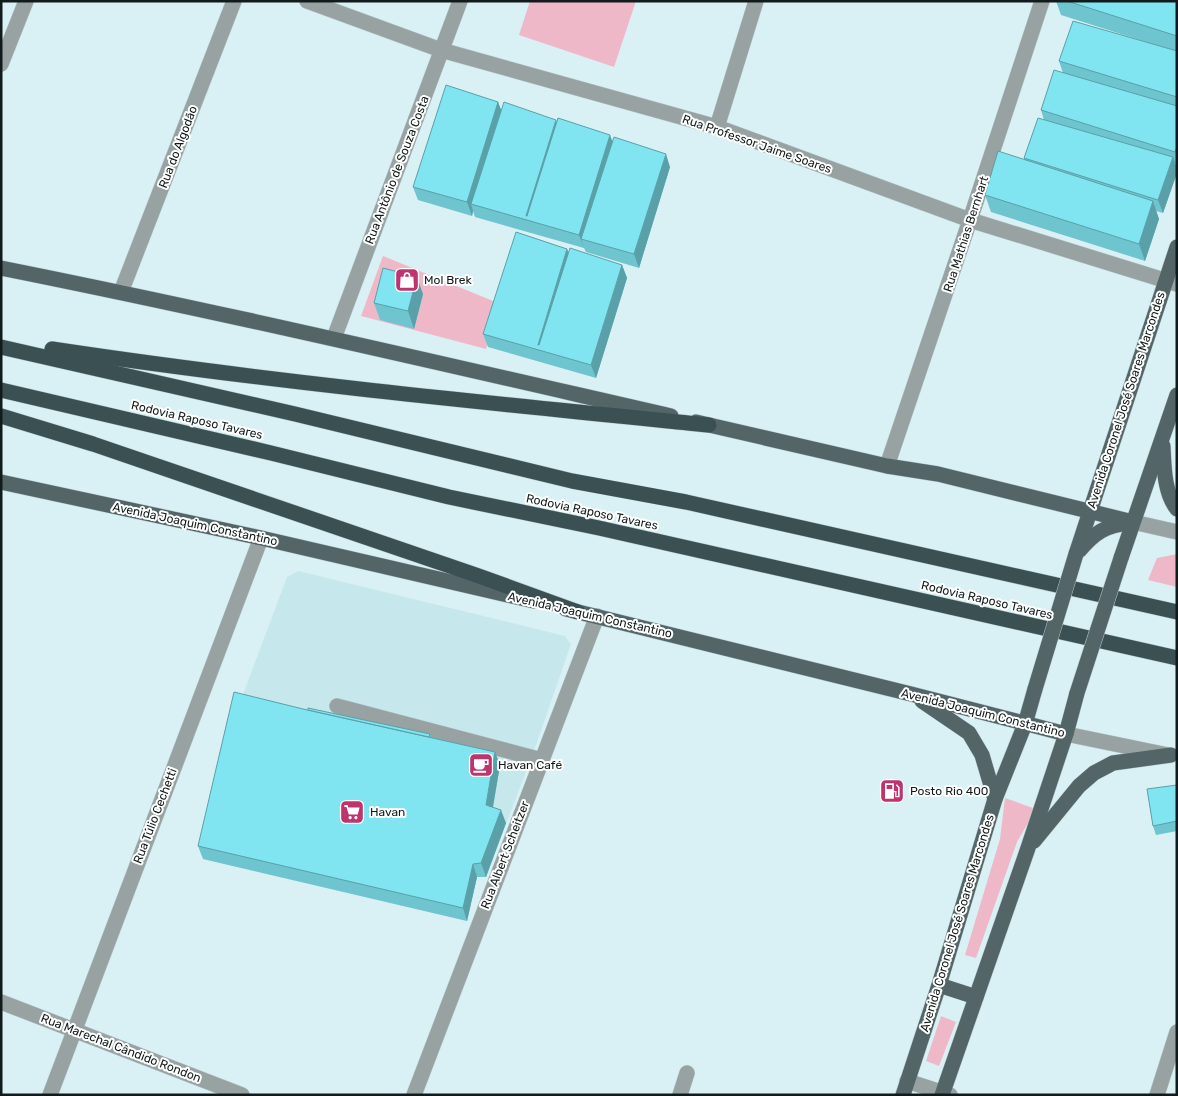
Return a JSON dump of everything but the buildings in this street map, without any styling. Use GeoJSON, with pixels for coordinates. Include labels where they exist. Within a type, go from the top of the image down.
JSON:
{"type":"FeatureCollection","features":[{"type":"Feature","properties":{"kind":"highway"},"geometry":{"type":"LineString","coordinates":[[1,342],[244,376],[446,399],[708,425]]}},
{"type":"Feature","properties":{"kind":"highway"},"geometry":{"type":"LineString","coordinates":[[1,347],[295,414],[572,481],[686,502],[1177,612]]}},
{"type":"Feature","properties":{"kind":"highway","name":"Rodovia Raposo Tavares"},"geometry":{"type":"LineString","coordinates":[[1,390],[449,497],[599,528],[1177,658]]}},
{"type":"Feature","properties":{"kind":"highway"},"geometry":{"type":"LineString","coordinates":[[1,416],[93,444],[467,571],[578,612]]}},
{"type":"Feature","properties":{"kind":"main road","name":"Avenida Coronel José Soares Marcondes"},"geometry":{"type":"LineString","coordinates":[[905,1088],[939,985],[995,799],[1025,724],[1090,511],[1171,282],[1177,247]]}},
{"type":"Feature","properties":{"kind":"main road"},"geometry":{"type":"LineString","coordinates":[[1,268],[334,338],[887,466],[938,474],[1133,522]]}},
{"type":"Feature","properties":{"kind":"main road"},"geometry":{"type":"LineString","coordinates":[[945,1094],[976,997],[1066,734],[1077,693],[1120,558],[1177,395]]}},
{"type":"Feature","properties":{"kind":"main road"},"geometry":{"type":"LineString","coordinates":[[1162,438],[1165,478],[1172,504],[1177,509]]}},
{"type":"Feature","properties":{"kind":"main road","name":"Avenida Joaquim Constantino"},"geometry":{"type":"LineString","coordinates":[[1,482],[261,538],[597,616],[1066,734]]}},
{"type":"Feature","properties":{"kind":"main road"},"geometry":{"type":"LineString","coordinates":[[1076,554],[1102,530],[1118,524],[1133,522]]}},
{"type":"Feature","properties":{"kind":"main road"},"geometry":{"type":"LineString","coordinates":[[911,694],[969,733],[982,755],[995,799]]}},
{"type":"Feature","properties":{"kind":"main road"},"geometry":{"type":"LineString","coordinates":[[1028,848],[1079,786],[1094,773],[1113,763],[1174,756]]}},
{"type":"Feature","properties":{"kind":"main road"},"geometry":{"type":"LineString","coordinates":[[939,985],[976,997]]}},
{"type":"Feature","properties":{"kind":"street"},"geometry":{"type":"LineString","coordinates":[[1,64],[26,1]]}},
{"type":"Feature","properties":{"kind":"street","name":"Rua do Algodão"},"geometry":{"type":"LineString","coordinates":[[121,292],[234,1]]}},
{"type":"Feature","properties":{"kind":"street","name":"Rua Professor Jaime Soares"},"geometry":{"type":"LineString","coordinates":[[307,1],[441,50],[717,127],[970,220],[1171,282]]}},
{"type":"Feature","properties":{"kind":"street","name":"Rua Antônio de Souza Costa"},"geometry":{"type":"LineString","coordinates":[[334,338],[460,1]]}},
{"type":"Feature","properties":{"kind":"street"},"geometry":{"type":"LineString","coordinates":[[717,127],[756,1]]}},
{"type":"Feature","properties":{"kind":"street","name":"Rua Mathias Bernhart"},"geometry":{"type":"LineString","coordinates":[[887,466],[1042,1]]}},
{"type":"Feature","properties":{"kind":"street"},"geometry":{"type":"LineString","coordinates":[[1133,522],[1177,532]]}},
{"type":"Feature","properties":{"kind":"street","name":"Rua Túlio Cechetti"},"geometry":{"type":"LineString","coordinates":[[50,1095],[261,538]]}},
{"type":"Feature","properties":{"kind":"street","name":"Rua Albert Scheitzer"},"geometry":{"type":"LineString","coordinates":[[414,1095],[597,616]]}},
{"type":"Feature","properties":{"kind":"street"},"geometry":{"type":"LineString","coordinates":[[337,706],[542,760]]}},
{"type":"Feature","properties":{"kind":"street","name":"Avenida Joaquim Constantino"},"geometry":{"type":"LineString","coordinates":[[1066,734],[1174,756]]}},
{"type":"Feature","properties":{"kind":"street","name":"Rua Marechal Cândido Rondon"},"geometry":{"type":"LineString","coordinates":[[1,1002],[242,1095]]}},
{"type":"Feature","properties":{"kind":"street"},"geometry":{"type":"LineString","coordinates":[[1156,1095],[1177,1032]]}},
{"type":"Feature","properties":{"kind":"street"},"geometry":{"type":"LineString","coordinates":[[680,1095],[687,1073]]}},
{"type":"Feature","properties":{"kind":"street"},"geometry":{"type":"LineString","coordinates":[[905,1088],[945,1094]]}},
{"type":"Feature","properties":{"kind":"shaded area"},"geometry":{"type":"Polygon","coordinates":[[[530,1],[636,1],[614,67],[519,35],[530,1]]]}},
{"type":"Feature","properties":{"kind":"shaded area","name":"Mol Brek"},"geometry":{"type":"Polygon","coordinates":[[[383,256],[498,303],[486,349],[361,316],[383,256]]]}},
{"type":"Feature","properties":{"kind":"shaded area"},"geometry":{"type":"Polygon","coordinates":[[[1177,554],[1177,587],[1148,580],[1157,558],[1177,554]]]}},
{"type":"Feature","properties":{"kind":"shaded area"},"geometry":{"type":"Polygon","coordinates":[[[298,571],[565,636],[571,644],[535,748],[486,877],[477,877],[467,921],[203,859],[239,705],[287,577],[298,571]]]}},
{"type":"Feature","properties":{"kind":"shaded area"},"geometry":{"type":"Polygon","coordinates":[[[1005,798],[1036,809],[1017,842],[976,958],[965,955],[1000,839],[1005,798]]]}},
{"type":"Feature","properties":{"kind":"shaded area"},"geometry":{"type":"Polygon","coordinates":[[[941,1016],[956,1022],[939,1066],[926,1061],[941,1016]]]}},
{"type":"Feature","properties":{"kind":"place","name":"Mol Brek"},"geometry":{"type":"Point","coordinates":[407,280]}},
{"type":"Feature","properties":{"kind":"place","name":"Havan Café"},"geometry":{"type":"Point","coordinates":[481,765]}},
{"type":"Feature","properties":{"kind":"place","name":"Posto Rio 400"},"geometry":{"type":"Point","coordinates":[892,791]}},
{"type":"Feature","properties":{"kind":"place","name":"Havan"},"geometry":{"type":"Point","coordinates":[352,812]}}]}
